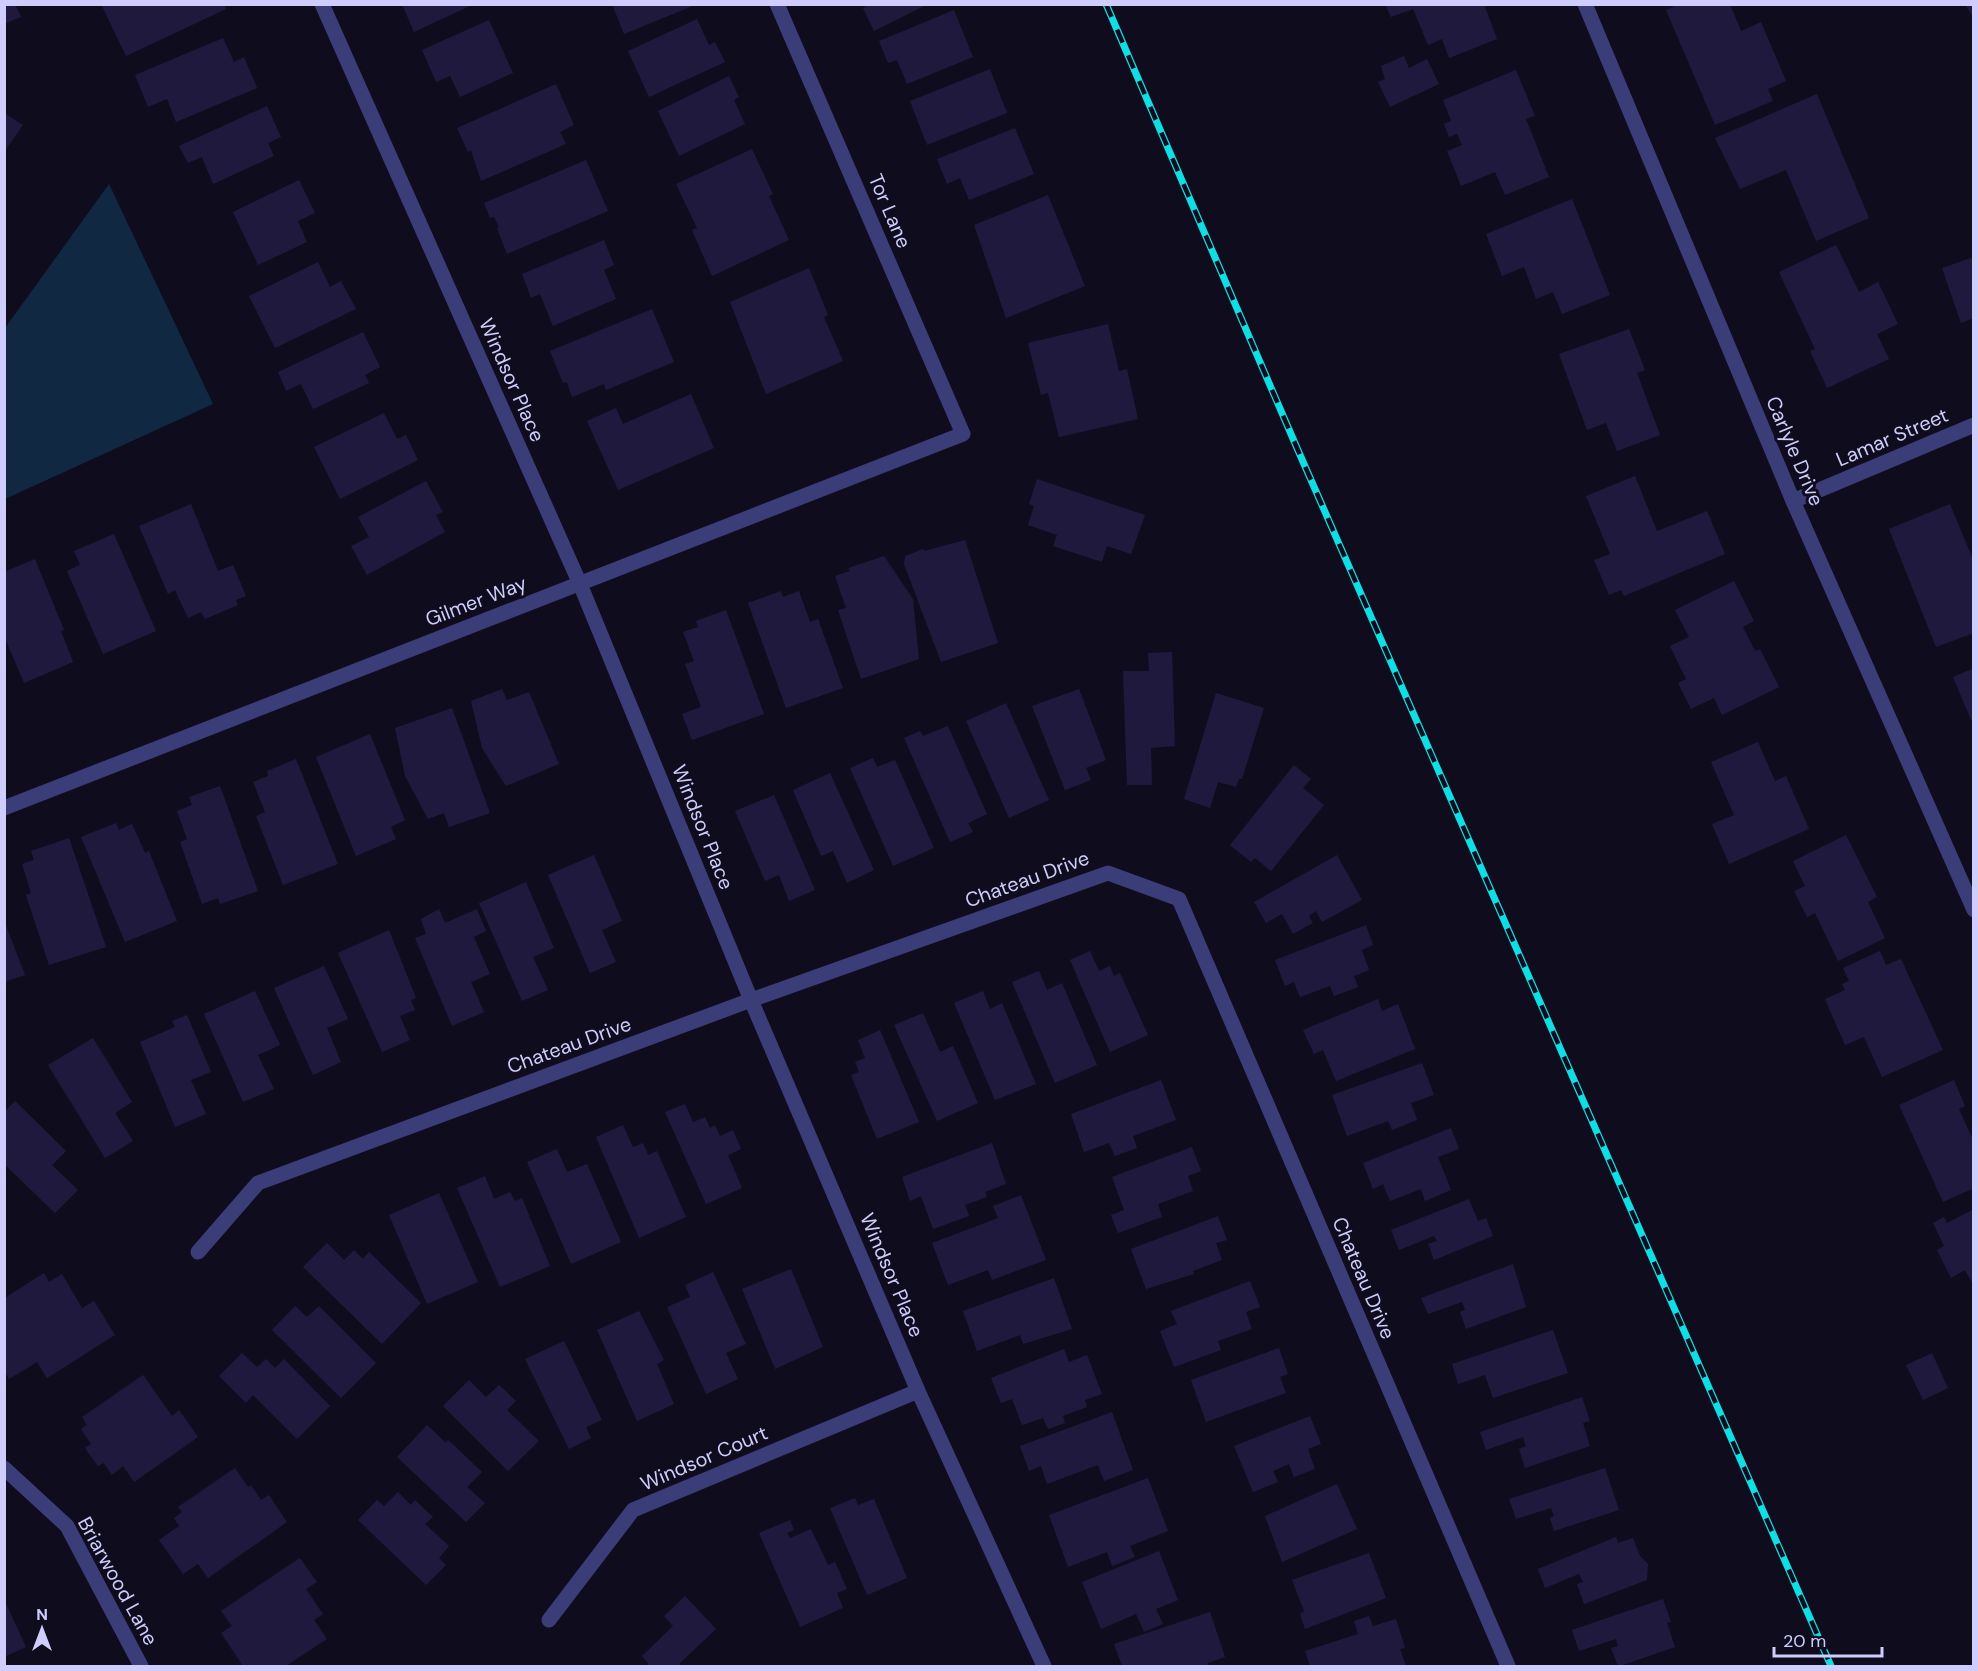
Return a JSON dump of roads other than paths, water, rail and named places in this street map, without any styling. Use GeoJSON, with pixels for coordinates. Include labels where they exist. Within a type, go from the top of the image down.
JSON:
{"type":"FeatureCollection","features":[{"type":"Feature","properties":{"kind":"street","name":"Windsor Place"},"geometry":{"type":"LineString","coordinates":[[322,4],[580,584],[751,1000],[918,1391],[1044,1666]]}},
{"type":"Feature","properties":{"kind":"street","name":"Tor Lane"},"geometry":{"type":"LineString","coordinates":[[777,4],[963,434]]}},
{"type":"Feature","properties":{"kind":"street","name":"Carlyle Drive"},"geometry":{"type":"LineString","coordinates":[[1585,4],[1793,501],[1974,910]]}},
{"type":"Feature","properties":{"kind":"street","name":"Lamar Street"},"geometry":{"type":"LineString","coordinates":[[1793,501],[1974,425]]}},
{"type":"Feature","properties":{"kind":"street","name":"Gilmer Way"},"geometry":{"type":"LineString","coordinates":[[4,808],[963,434]]}},
{"type":"Feature","properties":{"kind":"street","name":"Chateau Drive"},"geometry":{"type":"LineString","coordinates":[[198,1252],[258,1183],[751,1000],[1108,873],[1179,899],[1508,1666]]}},
{"type":"Feature","properties":{"kind":"street","name":"Windsor Court"},"geometry":{"type":"LineString","coordinates":[[549,1620],[633,1510],[918,1391]]}},
{"type":"Feature","properties":{"kind":"street","name":"Briarwood Lane"},"geometry":{"type":"LineString","coordinates":[[4,1468],[67,1526],[141,1666]]}},
{"type":"Feature","properties":{"kind":"water"},"geometry":{"type":"Polygon","coordinates":[[[109,184],[213,404],[5,499],[5,328],[109,184]]]}},
{"type":"Feature","properties":{"kind":"railway"},"geometry":{"type":"LineString","coordinates":[[1106,4],[1297,448],[1831,1666]]}}]}
